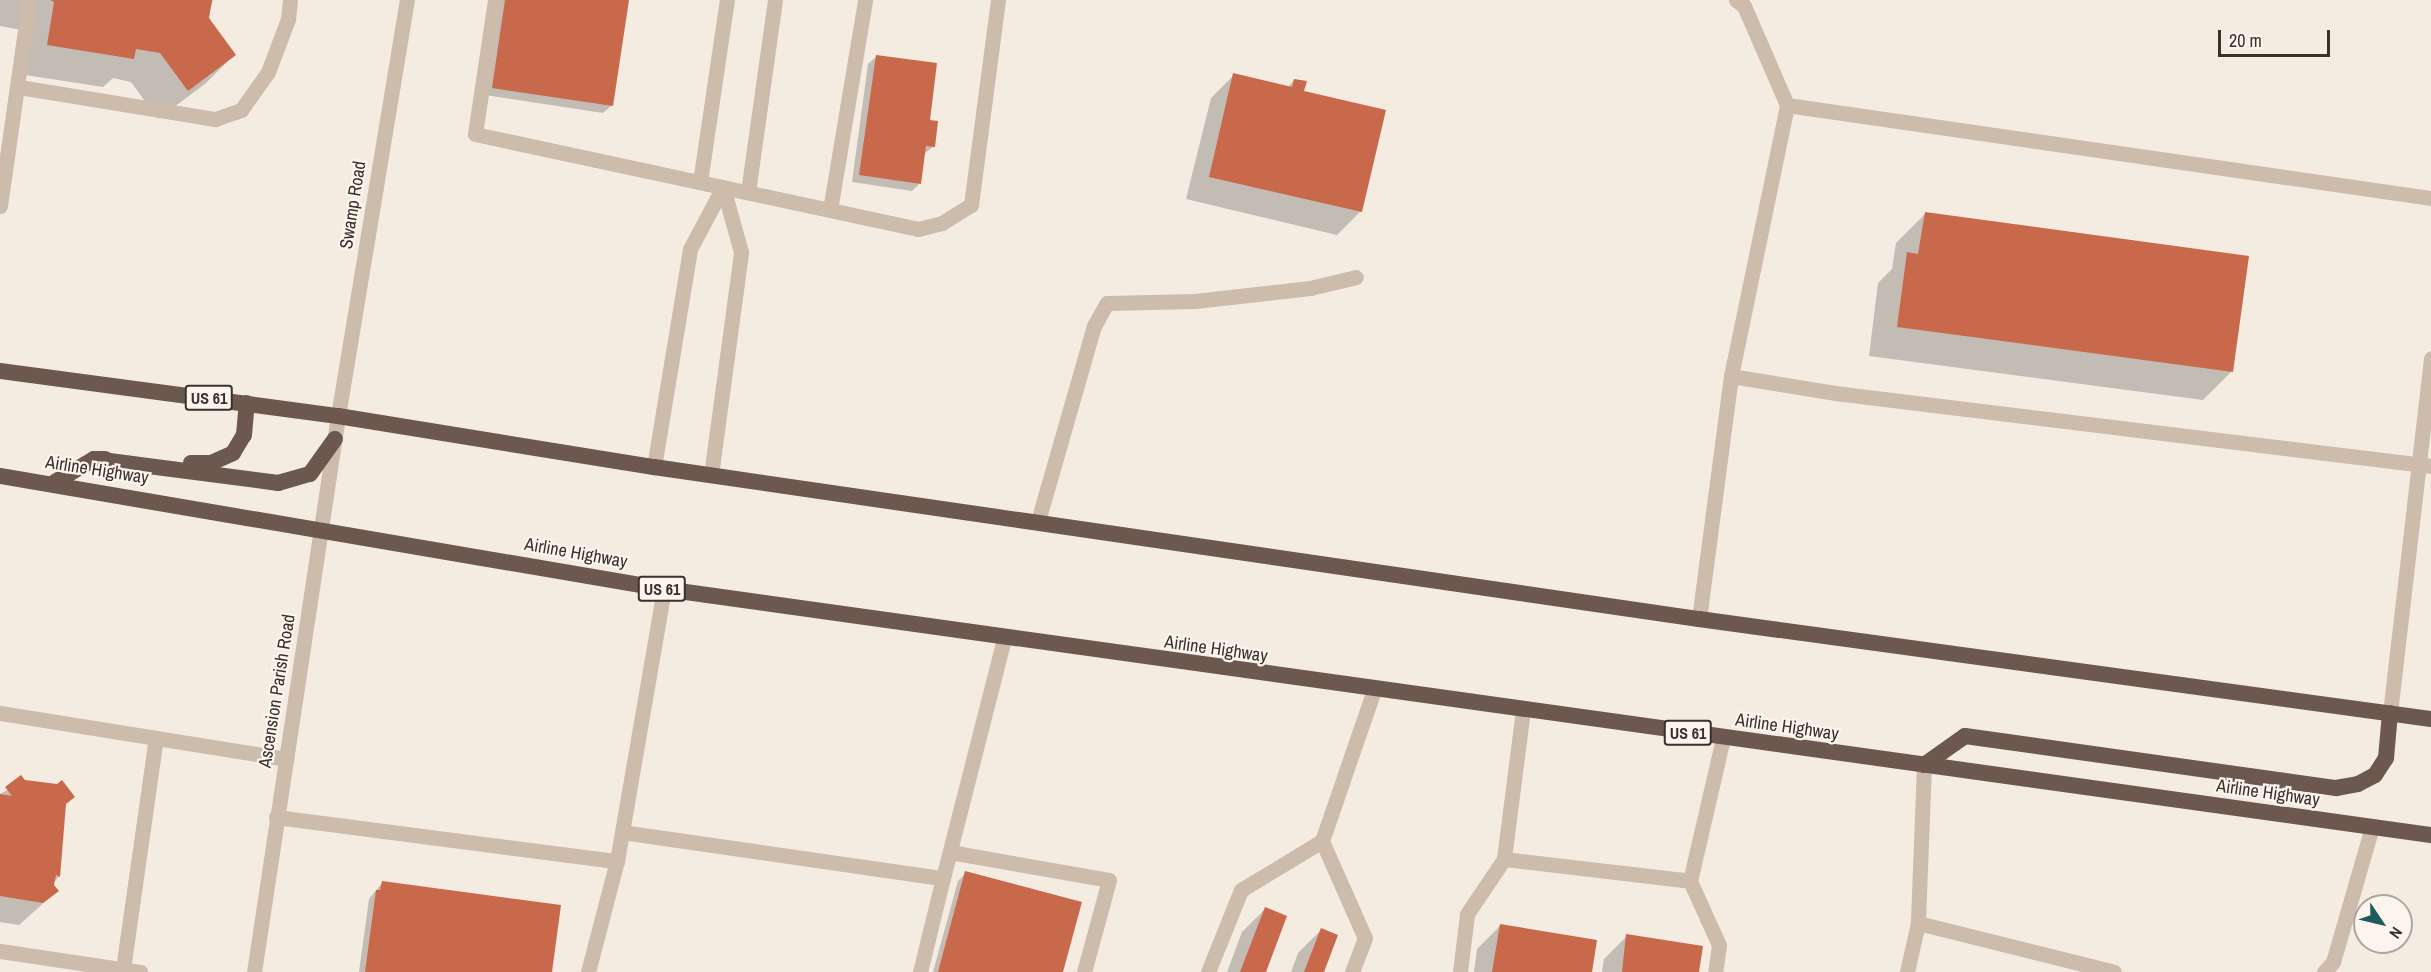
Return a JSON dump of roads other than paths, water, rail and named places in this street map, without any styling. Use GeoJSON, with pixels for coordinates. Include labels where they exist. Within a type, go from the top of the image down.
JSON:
{"type":"FeatureCollection","features":[{"type":"Feature","properties":{"kind":"highway","name":"US 61"},"geometry":{"type":"LineString","coordinates":[[0,371],[338,416],[654,467],[1038,521],[1699,619],[2431,719]]}},
{"type":"Feature","properties":{"kind":"highway"},"geometry":{"type":"LineString","coordinates":[[55,482],[94,459],[211,463],[232,453],[244,435],[247,403]]}},
{"type":"Feature","properties":{"kind":"highway"},"geometry":{"type":"LineString","coordinates":[[94,459],[279,483],[310,474],[335,439]]}},
{"type":"Feature","properties":{"kind":"highway","name":"Airline Highway"},"geometry":{"type":"LineString","coordinates":[[0,476],[55,482],[664,589],[1004,639],[2431,835]]}},
{"type":"Feature","properties":{"kind":"highway"},"geometry":{"type":"LineString","coordinates":[[1924,765],[1965,736],[2336,788],[2358,784],[2375,775],[2386,758],[2390,713]]}},
{"type":"Feature","properties":{"kind":"street"},"geometry":{"type":"LineString","coordinates":[[19,87],[215,119],[242,110],[268,72],[288,19],[290,0]]}},
{"type":"Feature","properties":{"kind":"street","name":"Swamp Road"},"geometry":{"type":"LineString","coordinates":[[338,416],[407,0]]}},
{"type":"Feature","properties":{"kind":"street"},"geometry":{"type":"LineString","coordinates":[[495,0],[475,134],[918,229],[942,223],[971,205],[998,0]]}},
{"type":"Feature","properties":{"kind":"street"},"geometry":{"type":"LineString","coordinates":[[700,182],[727,0]]}},
{"type":"Feature","properties":{"kind":"street"},"geometry":{"type":"LineString","coordinates":[[748,192],[775,0]]}},
{"type":"Feature","properties":{"kind":"street"},"geometry":{"type":"LineString","coordinates":[[830,210],[865,0]]}},
{"type":"Feature","properties":{"kind":"street"},"geometry":{"type":"LineString","coordinates":[[1699,619],[1731,376],[1787,105],[1744,6],[1736,0]]}},
{"type":"Feature","properties":{"kind":"street"},"geometry":{"type":"LineString","coordinates":[[0,206],[19,87],[29,3]]}},
{"type":"Feature","properties":{"kind":"street"},"geometry":{"type":"LineString","coordinates":[[1787,105],[2431,198]]}},
{"type":"Feature","properties":{"kind":"street"},"geometry":{"type":"LineString","coordinates":[[654,467],[690,249],[723,187]]}},
{"type":"Feature","properties":{"kind":"street"},"geometry":{"type":"LineString","coordinates":[[711,475],[741,252],[723,187]]}},
{"type":"Feature","properties":{"kind":"street"},"geometry":{"type":"LineString","coordinates":[[1038,521],[1094,326],[1107,303],[1195,301],[1310,288],[1356,277]]}},
{"type":"Feature","properties":{"kind":"street"},"geometry":{"type":"LineString","coordinates":[[2390,713],[2424,465],[2431,358]]}},
{"type":"Feature","properties":{"kind":"street"},"geometry":{"type":"LineString","coordinates":[[1731,376],[1835,393],[2424,465]]}},
{"type":"Feature","properties":{"kind":"street","name":"Ascension Parish Road"},"geometry":{"type":"LineString","coordinates":[[254,972],[338,416]]}},
{"type":"Feature","properties":{"kind":"street"},"geometry":{"type":"LineString","coordinates":[[588,972],[617,861],[664,589]]}},
{"type":"Feature","properties":{"kind":"street"},"geometry":{"type":"LineString","coordinates":[[920,972],[1004,639]]}},
{"type":"Feature","properties":{"kind":"street"},"geometry":{"type":"LineString","coordinates":[[1208,972],[1240,890],[1322,841],[1374,690]]}},
{"type":"Feature","properties":{"kind":"street"},"geometry":{"type":"LineString","coordinates":[[1460,972],[1467,914],[1504,860],[1523,710]]}},
{"type":"Feature","properties":{"kind":"street"},"geometry":{"type":"LineString","coordinates":[[0,713],[286,759]]}},
{"type":"Feature","properties":{"kind":"street"},"geometry":{"type":"LineString","coordinates":[[123,969],[156,738]]}},
{"type":"Feature","properties":{"kind":"street"},"geometry":{"type":"LineString","coordinates":[[1715,972],[1719,945],[1690,881],[1723,738]]}},
{"type":"Feature","properties":{"kind":"street"},"geometry":{"type":"LineString","coordinates":[[1907,972],[1918,923],[1924,765]]}},
{"type":"Feature","properties":{"kind":"street"},"geometry":{"type":"LineString","coordinates":[[276,817],[617,861]]}},
{"type":"Feature","properties":{"kind":"street"},"geometry":{"type":"LineString","coordinates":[[2324,972],[2333,962],[2372,827]]}},
{"type":"Feature","properties":{"kind":"street"},"geometry":{"type":"LineString","coordinates":[[622,832],[943,878]]}},
{"type":"Feature","properties":{"kind":"street"},"geometry":{"type":"LineString","coordinates":[[1322,841],[1365,939],[1352,972]]}},
{"type":"Feature","properties":{"kind":"street"},"geometry":{"type":"LineString","coordinates":[[950,852],[1108,880],[1084,972]]}},
{"type":"Feature","properties":{"kind":"street"},"geometry":{"type":"LineString","coordinates":[[1504,860],[1690,881]]}},
{"type":"Feature","properties":{"kind":"street"},"geometry":{"type":"LineString","coordinates":[[1918,923],[2114,972]]}},
{"type":"Feature","properties":{"kind":"street"},"geometry":{"type":"LineString","coordinates":[[0,951],[140,972]]}}]}
